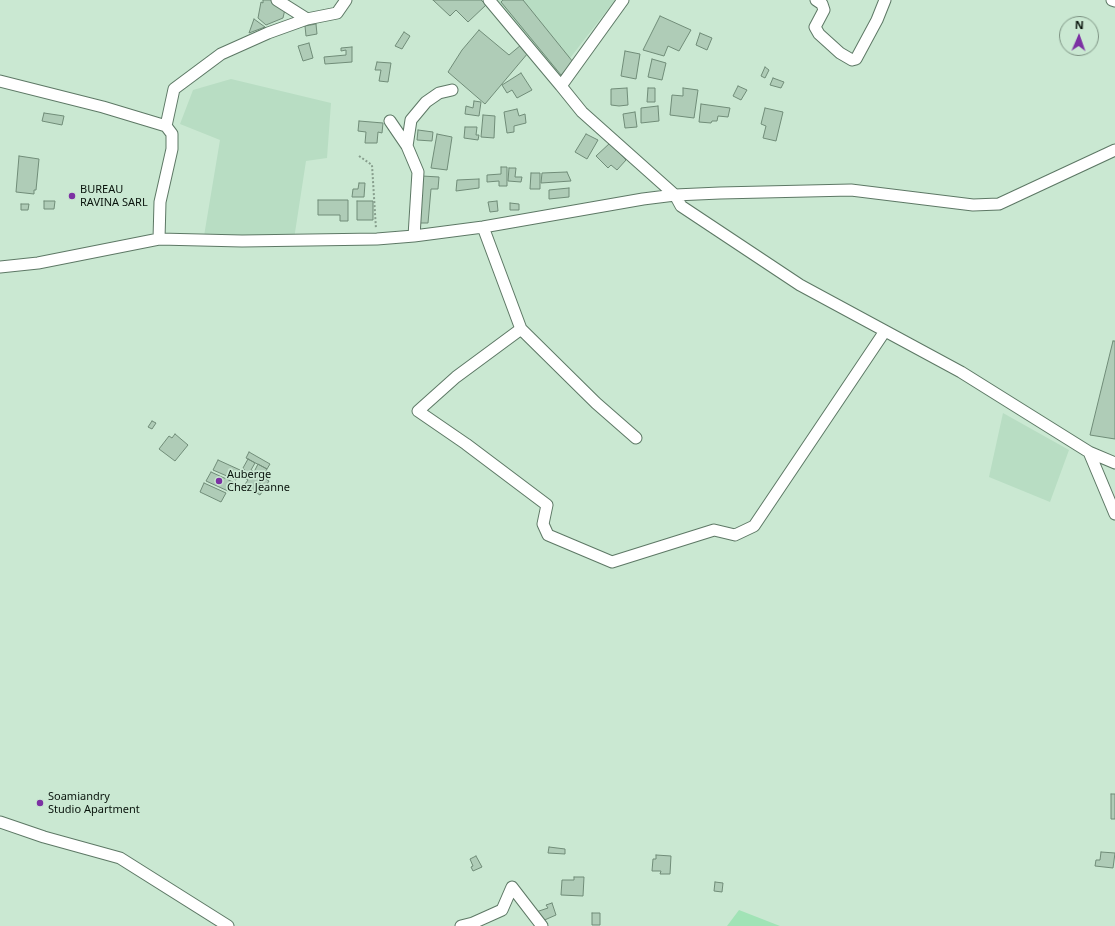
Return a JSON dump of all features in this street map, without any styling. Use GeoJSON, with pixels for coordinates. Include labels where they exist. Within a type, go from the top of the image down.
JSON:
{"type":"FeatureCollection","features":[{"type":"Feature","properties":{"kind":"street"},"geometry":{"type":"LineString","coordinates":[[277,0],[307,20]]}},
{"type":"Feature","properties":{"kind":"street"},"geometry":{"type":"LineString","coordinates":[[166,126],[174,89],[221,54],[268,33],[307,20],[337,13],[346,0]]}},
{"type":"Feature","properties":{"kind":"street"},"geometry":{"type":"LineString","coordinates":[[488,0],[582,112],[675,195],[681,206],[800,286],[961,372],[1089,452],[1115,463]]}},
{"type":"Feature","properties":{"kind":"street"},"geometry":{"type":"LineString","coordinates":[[561,86],[623,0]]}},
{"type":"Feature","properties":{"kind":"street"},"geometry":{"type":"LineString","coordinates":[[816,0],[822,4],[824,10],[815,27],[819,34],[840,53],[852,60],[856,59],[877,20],[885,0]]}},
{"type":"Feature","properties":{"kind":"street"},"geometry":{"type":"LineString","coordinates":[[0,81],[103,107],[166,126],[172,134],[172,149],[160,202],[159,239]]}},
{"type":"Feature","properties":{"kind":"street"},"geometry":{"type":"LineString","coordinates":[[407,146],[411,120],[426,102],[439,93],[452,90]]}},
{"type":"Feature","properties":{"kind":"street"},"geometry":{"type":"LineString","coordinates":[[390,121],[407,146],[418,172],[414,236]]}},
{"type":"Feature","properties":{"kind":"street"},"geometry":{"type":"LineString","coordinates":[[0,267],[38,263],[159,239],[242,241],[414,236],[483,227],[643,199],[675,195],[851,190],[973,205],[999,204],[1115,150]]}},
{"type":"Feature","properties":{"kind":"street"},"geometry":{"type":"LineString","coordinates":[[483,227],[521,329],[596,403],[636,438]]}},
{"type":"Feature","properties":{"kind":"street"},"geometry":{"type":"LineString","coordinates":[[521,329],[456,377],[418,411],[466,444],[547,505],[543,524],[548,535],[612,562],[714,530],[735,535],[754,526],[885,331]]}},
{"type":"Feature","properties":{"kind":"street"},"geometry":{"type":"LineString","coordinates":[[1089,452],[1115,514]]}},
{"type":"Feature","properties":{"kind":"street"},"geometry":{"type":"LineString","coordinates":[[0,822],[120,858],[228,926]]}},
{"type":"Feature","properties":{"kind":"street"},"geometry":{"type":"LineString","coordinates":[[461,926],[473,923],[502,910],[512,887],[542,926]]}},
{"type":"Feature","properties":{"kind":"path"},"geometry":{"type":"LineString","coordinates":[[359,156],[372,165],[377,238]]}},
{"type":"Feature","properties":{"kind":"shaded area"},"geometry":{"type":"Polygon","coordinates":[[[490,0],[615,0],[557,75],[490,0]]]}},
{"type":"Feature","properties":{"kind":"shaded area"},"geometry":{"type":"Polygon","coordinates":[[[231,79],[331,103],[327,158],[306,161],[294,239],[204,236],[220,140],[180,124],[193,90],[231,79]]]}},
{"type":"Feature","properties":{"kind":"shaded area"},"geometry":{"type":"Polygon","coordinates":[[[1003,413],[1069,450],[1050,502],[989,477],[1003,413]]]}},
{"type":"Feature","properties":{"kind":"green space"},"geometry":{"type":"Polygon","coordinates":[[[739,910],[780,926],[727,926],[739,910]]]}},
{"type":"Feature","properties":{"kind":"building"},"geometry":{"type":"Polygon","coordinates":[[[263,0],[274,0],[285,9],[283,18],[266,25],[258,18],[261,2],[263,3],[263,0]]]}},
{"type":"Feature","properties":{"kind":"building"},"geometry":{"type":"Polygon","coordinates":[[[433,0],[481,0],[486,5],[468,22],[456,10],[450,16],[433,0]]]}},
{"type":"Feature","properties":{"kind":"building"},"geometry":{"type":"Polygon","coordinates":[[[503,0],[523,0],[573,62],[561,75],[501,2],[503,0]]]}},
{"type":"Feature","properties":{"kind":"building"},"geometry":{"type":"Polygon","coordinates":[[[660,16],[691,30],[679,51],[668,46],[664,56],[643,50],[660,16]]]}},
{"type":"Feature","properties":{"kind":"building"},"geometry":{"type":"Polygon","coordinates":[[[254,19],[265,27],[249,33],[254,19]]]}},
{"type":"Feature","properties":{"kind":"building"},"geometry":{"type":"Polygon","coordinates":[[[316,24],[317,34],[306,36],[305,26],[316,24]]]}},
{"type":"Feature","properties":{"kind":"building"},"geometry":{"type":"Polygon","coordinates":[[[479,30],[509,55],[521,45],[528,53],[485,104],[448,72],[462,50],[479,30]]]}},
{"type":"Feature","properties":{"kind":"building"},"geometry":{"type":"Polygon","coordinates":[[[404,32],[410,36],[402,49],[395,46],[404,32]]]}},
{"type":"Feature","properties":{"kind":"building"},"geometry":{"type":"Polygon","coordinates":[[[700,33],[712,38],[707,50],[696,45],[700,33]]]}},
{"type":"Feature","properties":{"kind":"building"},"geometry":{"type":"Polygon","coordinates":[[[309,43],[313,58],[303,61],[298,46],[309,43]]]}},
{"type":"Feature","properties":{"kind":"building"},"geometry":{"type":"Polygon","coordinates":[[[352,47],[352,62],[325,64],[324,57],[346,55],[346,50],[341,51],[341,48],[352,47]]]}},
{"type":"Feature","properties":{"kind":"building"},"geometry":{"type":"Polygon","coordinates":[[[625,51],[640,54],[636,79],[621,76],[625,51]]]}},
{"type":"Feature","properties":{"kind":"building"},"geometry":{"type":"Polygon","coordinates":[[[652,59],[666,63],[662,80],[648,77],[652,59]]]}},
{"type":"Feature","properties":{"kind":"building"},"geometry":{"type":"Polygon","coordinates":[[[377,62],[391,63],[388,82],[379,81],[381,70],[375,70],[377,62]]]}},
{"type":"Feature","properties":{"kind":"building"},"geometry":{"type":"Polygon","coordinates":[[[765,67],[769,70],[765,78],[761,76],[765,67]]]}},
{"type":"Feature","properties":{"kind":"building"},"geometry":{"type":"Polygon","coordinates":[[[521,73],[532,90],[517,98],[512,90],[507,93],[502,85],[521,73]]]}},
{"type":"Feature","properties":{"kind":"building"},"geometry":{"type":"Polygon","coordinates":[[[773,78],[784,82],[781,88],[770,85],[773,78]]]}},
{"type":"Feature","properties":{"kind":"building"},"geometry":{"type":"Polygon","coordinates":[[[738,86],[747,90],[741,100],[733,96],[738,86]]]}},
{"type":"Feature","properties":{"kind":"building"},"geometry":{"type":"Polygon","coordinates":[[[627,88],[628,105],[611,105],[611,89],[627,88]]]}},
{"type":"Feature","properties":{"kind":"building"},"geometry":{"type":"Polygon","coordinates":[[[648,88],[655,88],[655,102],[647,102],[648,88]]]}},
{"type":"Feature","properties":{"kind":"building"},"geometry":{"type":"Polygon","coordinates":[[[683,88],[698,90],[694,118],[670,115],[672,95],[683,96],[683,88]]]}},
{"type":"Feature","properties":{"kind":"building"},"geometry":{"type":"Polygon","coordinates":[[[474,101],[481,102],[479,116],[465,114],[466,106],[473,108],[474,101]]]}},
{"type":"Feature","properties":{"kind":"building"},"geometry":{"type":"Polygon","coordinates":[[[701,104],[730,108],[728,117],[718,116],[717,121],[712,121],[711,123],[699,122],[701,104]]]}},
{"type":"Feature","properties":{"kind":"building"},"geometry":{"type":"Polygon","coordinates":[[[658,106],[659,121],[641,123],[641,108],[658,106]]]}},
{"type":"Feature","properties":{"kind":"building"},"geometry":{"type":"Polygon","coordinates":[[[765,108],[783,112],[776,141],[763,138],[766,126],[761,124],[765,108]]]}},
{"type":"Feature","properties":{"kind":"building"},"geometry":{"type":"Polygon","coordinates":[[[517,109],[519,116],[525,114],[526,123],[514,126],[514,132],[507,133],[504,112],[517,109]]]}},
{"type":"Feature","properties":{"kind":"building"},"geometry":{"type":"Polygon","coordinates":[[[635,112],[637,127],[625,128],[623,114],[635,112]]]}},
{"type":"Feature","properties":{"kind":"building"},"geometry":{"type":"Polygon","coordinates":[[[44,113],[64,116],[62,125],[42,121],[44,113]]]}},
{"type":"Feature","properties":{"kind":"building"},"geometry":{"type":"Polygon","coordinates":[[[483,115],[495,116],[494,138],[481,137],[483,115]]]}},
{"type":"Feature","properties":{"kind":"building"},"geometry":{"type":"Polygon","coordinates":[[[359,121],[383,123],[382,133],[378,132],[377,143],[365,143],[366,132],[358,131],[359,121]]]}},
{"type":"Feature","properties":{"kind":"building"},"geometry":{"type":"Polygon","coordinates":[[[465,127],[477,127],[476,135],[479,135],[478,140],[464,138],[465,127]]]}},
{"type":"Feature","properties":{"kind":"building"},"geometry":{"type":"Polygon","coordinates":[[[418,130],[433,132],[432,141],[417,140],[418,130]]]}},
{"type":"Feature","properties":{"kind":"building"},"geometry":{"type":"Polygon","coordinates":[[[437,134],[452,137],[447,170],[431,168],[437,134]]]}},
{"type":"Feature","properties":{"kind":"building"},"geometry":{"type":"Polygon","coordinates":[[[586,134],[598,140],[587,159],[575,152],[586,134]]]}},
{"type":"Feature","properties":{"kind":"building"},"geometry":{"type":"Polygon","coordinates":[[[610,143],[626,160],[617,170],[611,165],[608,168],[596,156],[610,143]]]}},
{"type":"Feature","properties":{"kind":"building"},"geometry":{"type":"Polygon","coordinates":[[[19,156],[39,159],[36,190],[34,190],[34,194],[16,192],[19,156]]]}},
{"type":"Feature","properties":{"kind":"building"},"geometry":{"type":"Polygon","coordinates":[[[501,167],[507,167],[507,186],[499,186],[499,181],[487,182],[487,175],[501,174],[501,167]]]}},
{"type":"Feature","properties":{"kind":"building"},"geometry":{"type":"Polygon","coordinates":[[[509,168],[516,168],[515,177],[522,177],[521,182],[508,181],[509,168]]]}},
{"type":"Feature","properties":{"kind":"building"},"geometry":{"type":"Polygon","coordinates":[[[567,172],[571,181],[541,183],[542,173],[567,172]]]}},
{"type":"Feature","properties":{"kind":"building"},"geometry":{"type":"Polygon","coordinates":[[[531,173],[540,173],[540,189],[530,189],[531,173]]]}},
{"type":"Feature","properties":{"kind":"building"},"geometry":{"type":"Polygon","coordinates":[[[422,176],[439,177],[438,189],[431,189],[428,223],[417,223],[422,176]]]}},
{"type":"Feature","properties":{"kind":"building"},"geometry":{"type":"Polygon","coordinates":[[[479,179],[479,188],[456,191],[457,180],[479,179]]]}},
{"type":"Feature","properties":{"kind":"building"},"geometry":{"type":"Polygon","coordinates":[[[359,183],[365,183],[364,197],[352,197],[353,189],[358,189],[359,183]]]}},
{"type":"Feature","properties":{"kind":"building"},"geometry":{"type":"Polygon","coordinates":[[[569,188],[569,197],[549,199],[549,190],[569,188]]]}},
{"type":"Feature","properties":{"kind":"building"},"geometry":{"type":"Polygon","coordinates":[[[318,200],[348,200],[348,221],[340,221],[340,215],[318,215],[318,200]]]}},
{"type":"Feature","properties":{"kind":"building"},"geometry":{"type":"Polygon","coordinates":[[[44,201],[55,201],[54,209],[44,209],[44,201]]]}},
{"type":"Feature","properties":{"kind":"building"},"geometry":{"type":"Polygon","coordinates":[[[357,201],[373,201],[373,220],[357,220],[357,201]]]}},
{"type":"Feature","properties":{"kind":"building"},"geometry":{"type":"Polygon","coordinates":[[[497,201],[498,211],[490,212],[488,202],[497,201]]]}},
{"type":"Feature","properties":{"kind":"building"},"geometry":{"type":"Polygon","coordinates":[[[510,203],[519,204],[519,210],[510,210],[510,203]]]}},
{"type":"Feature","properties":{"kind":"building"},"geometry":{"type":"Polygon","coordinates":[[[21,204],[29,204],[28,210],[21,210],[21,204]]]}},
{"type":"Feature","properties":{"kind":"building"},"geometry":{"type":"Polygon","coordinates":[[[1113,341],[1115,341],[1115,439],[1090,435],[1113,341]]]}},
{"type":"Feature","properties":{"kind":"building"},"geometry":{"type":"Polygon","coordinates":[[[152,421],[156,423],[152,429],[148,427],[152,421]]]}},
{"type":"Feature","properties":{"kind":"building"},"geometry":{"type":"Polygon","coordinates":[[[175,434],[188,445],[175,461],[159,449],[169,436],[172,438],[175,434]]]}},
{"type":"Feature","properties":{"kind":"building"},"geometry":{"type":"Polygon","coordinates":[[[249,452],[270,464],[267,469],[246,458],[249,452]]]}},
{"type":"Feature","properties":{"kind":"building"},"geometry":{"type":"Polygon","coordinates":[[[248,459],[255,463],[251,470],[254,472],[258,464],[267,469],[254,493],[243,487],[248,480],[241,476],[245,470],[243,468],[248,459]]]}},
{"type":"Feature","properties":{"kind":"building"},"geometry":{"type":"Polygon","coordinates":[[[218,460],[240,470],[236,480],[213,470],[218,460]]]}},
{"type":"Feature","properties":{"kind":"building"},"geometry":{"type":"Polygon","coordinates":[[[211,472],[233,482],[228,491],[206,481],[211,472]]]}},
{"type":"Feature","properties":{"kind":"building"},"geometry":{"type":"Polygon","coordinates":[[[264,478],[269,481],[260,495],[255,492],[264,478]]]}},
{"type":"Feature","properties":{"kind":"building"},"geometry":{"type":"Polygon","coordinates":[[[204,483],[226,493],[221,502],[200,492],[204,483]]]}},
{"type":"Feature","properties":{"kind":"building"},"geometry":{"type":"Polygon","coordinates":[[[1111,794],[1115,794],[1115,819],[1111,819],[1111,794]]]}},
{"type":"Feature","properties":{"kind":"building"},"geometry":{"type":"Polygon","coordinates":[[[549,847],[565,849],[565,854],[548,853],[549,847]]]}},
{"type":"Feature","properties":{"kind":"building"},"geometry":{"type":"Polygon","coordinates":[[[1101,852],[1115,853],[1113,868],[1095,866],[1096,860],[1100,860],[1101,852]]]}},
{"type":"Feature","properties":{"kind":"building"},"geometry":{"type":"Polygon","coordinates":[[[656,855],[671,856],[670,874],[660,874],[661,871],[652,871],[653,859],[656,859],[656,855]]]}},
{"type":"Feature","properties":{"kind":"building"},"geometry":{"type":"Polygon","coordinates":[[[476,856],[482,867],[473,871],[471,867],[473,866],[470,859],[476,856]]]}},
{"type":"Feature","properties":{"kind":"building"},"geometry":{"type":"Polygon","coordinates":[[[574,877],[584,877],[583,896],[561,895],[562,880],[574,880],[574,877]]]}},
{"type":"Feature","properties":{"kind":"building"},"geometry":{"type":"Polygon","coordinates":[[[715,882],[723,883],[722,892],[714,891],[715,882]]]}},
{"type":"Feature","properties":{"kind":"building"},"geometry":{"type":"Polygon","coordinates":[[[552,903],[556,915],[540,922],[536,912],[548,908],[546,905],[552,903]]]}},
{"type":"Feature","properties":{"kind":"building"},"geometry":{"type":"Polygon","coordinates":[[[592,913],[600,913],[600,925],[592,925],[592,913]]]}},
{"type":"Feature","properties":{"kind":"place","name":"BUREAU RAVINA SARL"},"geometry":{"type":"Point","coordinates":[72,196]}},
{"type":"Feature","properties":{"kind":"place","name":"Auberge Chez Jeanne"},"geometry":{"type":"Point","coordinates":[219,481]}},
{"type":"Feature","properties":{"kind":"place","name":"Soamiandry Studio Apartment"},"geometry":{"type":"Point","coordinates":[40,803]}}]}
